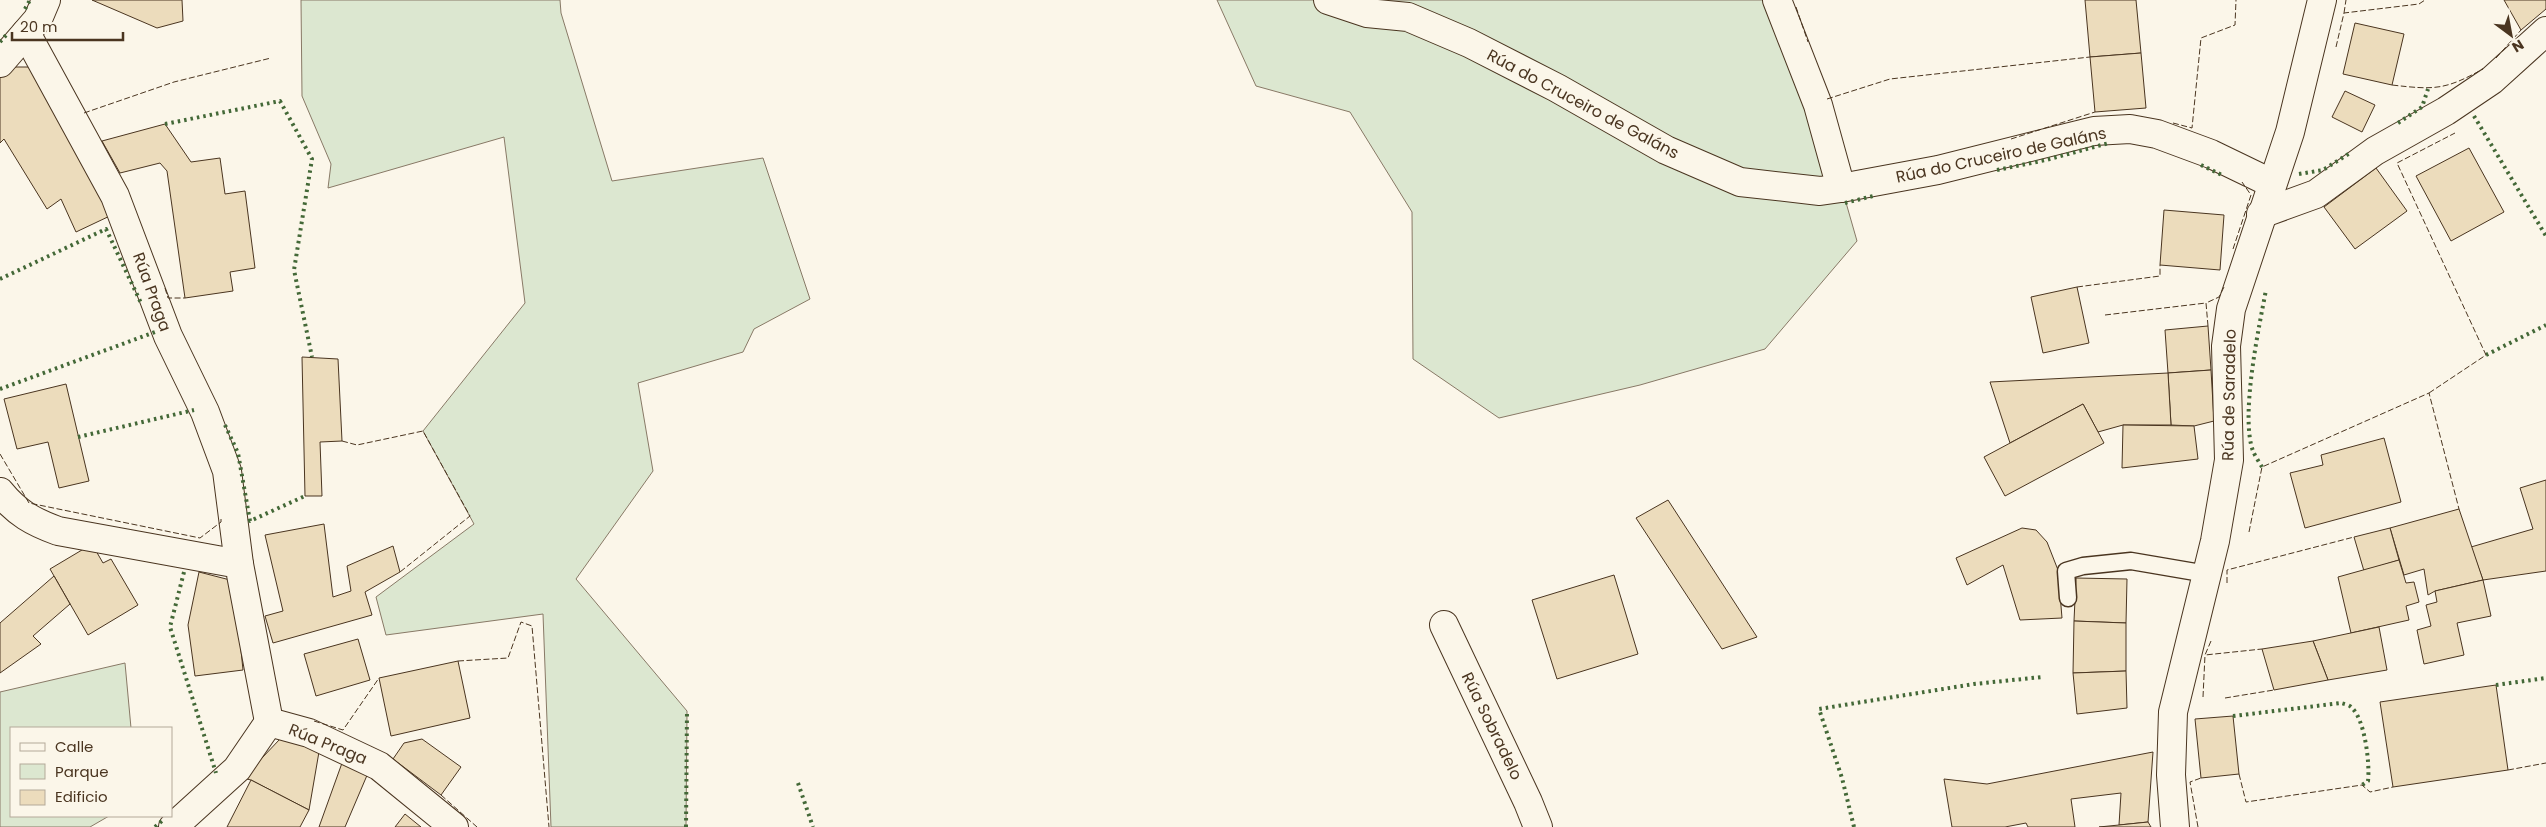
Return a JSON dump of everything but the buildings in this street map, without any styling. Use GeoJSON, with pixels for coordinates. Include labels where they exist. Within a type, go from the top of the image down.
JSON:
{"type":"FeatureCollection","features":[{"type":"Feature","properties":{"kind":"street"},"geometry":{"type":"LineString","coordinates":[[0,63],[38,19],[46,0]]}},
{"type":"Feature","properties":{"kind":"street","name":"Rúa do Cruceiro de Galáns"},"geometry":{"type":"LineString","coordinates":[[1328,0],[1367,12],[1408,17],[1469,43],[1557,88],[1666,150],[1740,182],[1820,191],[1938,170],[2094,131],[2130,129],[2157,134],[2211,154],[2271,183]]}},
{"type":"Feature","properties":{"kind":"street"},"geometry":{"type":"LineString","coordinates":[[1777,0],[1818,106],[1841,188]]}},
{"type":"Feature","properties":{"kind":"street","name":"Rúa de Saradelo"},"geometry":{"type":"LineString","coordinates":[[2175,827],[2171,775],[2173,712],[2207,574],[2229,460],[2226,346],[2231,309],[2271,183],[2290,132],[2322,0]]}},
{"type":"Feature","properties":{"kind":"street"},"geometry":{"type":"LineString","coordinates":[[2261,214],[2316,194],[2375,150],[2446,111],[2492,80],[2546,31]]}},
{"type":"Feature","properties":{"kind":"street","name":"Rúa Praga"},"geometry":{"type":"LineString","coordinates":[[26,33],[115,196],[168,336],[208,419],[227,472],[240,564],[269,722],[237,769],[173,827]]}},
{"type":"Feature","properties":{"kind":"street"},"geometry":{"type":"LineString","coordinates":[[0,492],[14,509],[32,522],[58,531],[240,564]]}},
{"type":"Feature","properties":{"kind":"street","name":"Rúa Sobradelo"},"geometry":{"type":"LineString","coordinates":[[1444,625],[1538,827]]}},
{"type":"Feature","properties":{"kind":"street","name":"Rúa Praga"},"geometry":{"type":"LineString","coordinates":[[269,722],[310,733],[380,766],[454,827]]}},
{"type":"Feature","properties":{"kind":"lane"},"geometry":{"type":"LineString","coordinates":[[2068,598],[2066,571],[2083,566],[2131,561],[2207,574]]}},
{"type":"Feature","properties":{"kind":"green space"},"geometry":{"type":"Polygon","coordinates":[[[301,0],[560,0],[561,13],[612,181],[763,158],[810,299],[754,329],[743,352],[638,383],[653,471],[576,579],[687,711],[686,827],[551,827],[543,614],[386,635],[376,597],[474,524],[423,431],[525,303],[504,137],[328,188],[331,164],[302,96],[301,0]]]}},
{"type":"Feature","properties":{"kind":"green space"},"geometry":{"type":"Polygon","coordinates":[[[1217,0],[1776,0],[1818,105],[1857,241],[1765,349],[1640,385],[1499,418],[1413,359],[1412,212],[1350,112],[1256,86],[1217,0]]]}},
{"type":"Feature","properties":{"kind":"green space"},"geometry":{"type":"Polygon","coordinates":[[[125,663],[131,727],[10,727],[10,817],[107,817],[90,827],[0,827],[0,692],[125,663]]]}},
{"type":"Feature","properties":{"kind":"hedge"},"geometry":{"type":"LineString","coordinates":[[25,9],[30,0]]}},
{"type":"Feature","properties":{"kind":"hedge"},"geometry":{"type":"LineString","coordinates":[[0,42],[8,33]]}},
{"type":"Feature","properties":{"kind":"hedge"},"geometry":{"type":"LineString","coordinates":[[2398,123],[2422,107],[2428,89]]}},
{"type":"Feature","properties":{"kind":"hedge"},"geometry":{"type":"LineString","coordinates":[[165,124],[280,101],[312,159],[294,270],[312,357]]}},
{"type":"Feature","properties":{"kind":"hedge"},"geometry":{"type":"LineString","coordinates":[[2474,116],[2546,236]]}},
{"type":"Feature","properties":{"kind":"hedge"},"geometry":{"type":"LineString","coordinates":[[1997,170],[2046,160],[2109,143]]}},
{"type":"Feature","properties":{"kind":"hedge"},"geometry":{"type":"LineString","coordinates":[[2299,174],[2323,170],[2350,153]]}},
{"type":"Feature","properties":{"kind":"hedge"},"geometry":{"type":"LineString","coordinates":[[2201,165],[2224,176]]}},
{"type":"Feature","properties":{"kind":"hedge"},"geometry":{"type":"LineString","coordinates":[[1845,203],[1873,196]]}},
{"type":"Feature","properties":{"kind":"hedge"},"geometry":{"type":"LineString","coordinates":[[0,279],[106,229],[141,303]]}},
{"type":"Feature","properties":{"kind":"hedge"},"geometry":{"type":"LineString","coordinates":[[2262,467],[2253,451],[2249,416],[2252,371],[2266,290]]}},
{"type":"Feature","properties":{"kind":"hedge"},"geometry":{"type":"LineString","coordinates":[[2486,355],[2546,325]]}},
{"type":"Feature","properties":{"kind":"hedge"},"geometry":{"type":"LineString","coordinates":[[0,389],[155,332]]}},
{"type":"Feature","properties":{"kind":"hedge"},"geometry":{"type":"LineString","coordinates":[[78,437],[194,410]]}},
{"type":"Feature","properties":{"kind":"hedge"},"geometry":{"type":"LineString","coordinates":[[225,425],[238,453],[250,521],[305,496]]}},
{"type":"Feature","properties":{"kind":"hedge"},"geometry":{"type":"LineString","coordinates":[[184,572],[170,627],[216,773]]}},
{"type":"Feature","properties":{"kind":"hedge"},"geometry":{"type":"LineString","coordinates":[[1854,827],[1842,778],[1819,709],[1974,684],[2042,677]]}},
{"type":"Feature","properties":{"kind":"hedge"},"geometry":{"type":"LineString","coordinates":[[2496,685],[2546,678]]}},
{"type":"Feature","properties":{"kind":"hedge"},"geometry":{"type":"LineString","coordinates":[[2233,716],[2341,703],[2350,706],[2357,714],[2366,743],[2368,781],[2362,785]]}},
{"type":"Feature","properties":{"kind":"hedge"},"geometry":{"type":"LineString","coordinates":[[686,827],[687,711]]}},
{"type":"Feature","properties":{"kind":"hedge"},"geometry":{"type":"LineString","coordinates":[[798,783],[813,827]]}},
{"type":"Feature","properties":{"kind":"hedge"},"geometry":{"type":"LineString","coordinates":[[155,827],[163,820]]}},
{"type":"Feature","properties":{"kind":"fence"},"geometry":{"type":"LineString","coordinates":[[2173,123],[2192,128],[2201,38],[2235,25],[2236,0]]}},
{"type":"Feature","properties":{"kind":"fence"},"geometry":{"type":"LineString","coordinates":[[2344,13],[2346,0]]}},
{"type":"Feature","properties":{"kind":"fence"},"geometry":{"type":"LineString","coordinates":[[2336,47],[2344,13],[2419,4],[2425,0]]}},
{"type":"Feature","properties":{"kind":"fence"},"geometry":{"type":"LineString","coordinates":[[1796,7],[1808,42]]}},
{"type":"Feature","properties":{"kind":"fence"},"geometry":{"type":"LineString","coordinates":[[2496,58],[2521,30]]}},
{"type":"Feature","properties":{"kind":"fence"},"geometry":{"type":"LineString","coordinates":[[1827,99],[1890,79],[2090,57]]}},
{"type":"Feature","properties":{"kind":"fence"},"geometry":{"type":"LineString","coordinates":[[84,113],[174,82],[271,58]]}},
{"type":"Feature","properties":{"kind":"fence"},"geometry":{"type":"LineString","coordinates":[[2392,85],[2419,88],[2439,87],[2459,81],[2483,69]]}},
{"type":"Feature","properties":{"kind":"fence"},"geometry":{"type":"LineString","coordinates":[[2011,139],[2095,112]]}},
{"type":"Feature","properties":{"kind":"fence"},"geometry":{"type":"LineString","coordinates":[[2429,393],[2486,355],[2397,163],[2455,133]]}},
{"type":"Feature","properties":{"kind":"fence"},"geometry":{"type":"LineString","coordinates":[[2233,249],[2251,195],[2242,182]]}},
{"type":"Feature","properties":{"kind":"fence"},"geometry":{"type":"LineString","coordinates":[[2077,287],[2160,276],[2160,265]]}},
{"type":"Feature","properties":{"kind":"fence"},"geometry":{"type":"LineString","coordinates":[[2208,326],[2206,303],[2219,297],[2225,285]]}},
{"type":"Feature","properties":{"kind":"fence"},"geometry":{"type":"LineString","coordinates":[[165,288],[168,298],[185,298]]}},
{"type":"Feature","properties":{"kind":"fence"},"geometry":{"type":"LineString","coordinates":[[2105,315],[2206,303]]}},
{"type":"Feature","properties":{"kind":"fence"},"geometry":{"type":"LineString","coordinates":[[2249,532],[2262,467],[2429,393],[2459,509]]}},
{"type":"Feature","properties":{"kind":"fence"},"geometry":{"type":"LineString","coordinates":[[342,441],[357,445],[423,431],[470,516],[400,572]]}},
{"type":"Feature","properties":{"kind":"fence"},"geometry":{"type":"LineString","coordinates":[[0,454],[29,503],[200,538],[221,522],[221,519]]}},
{"type":"Feature","properties":{"kind":"fence"},"geometry":{"type":"LineString","coordinates":[[2227,583],[2227,570],[2354,537]]}},
{"type":"Feature","properties":{"kind":"fence"},"geometry":{"type":"LineString","coordinates":[[458,661],[508,658],[521,622],[532,626],[549,827]]}},
{"type":"Feature","properties":{"kind":"fence"},"geometry":{"type":"LineString","coordinates":[[2211,641],[2205,655],[2262,649]]}},
{"type":"Feature","properties":{"kind":"fence"},"geometry":{"type":"LineString","coordinates":[[2203,697],[2205,655]]}},
{"type":"Feature","properties":{"kind":"fence"},"geometry":{"type":"LineString","coordinates":[[314,721],[343,730],[379,678]]}},
{"type":"Feature","properties":{"kind":"fence"},"geometry":{"type":"LineString","coordinates":[[2225,698],[2274,690]]}},
{"type":"Feature","properties":{"kind":"fence"},"geometry":{"type":"LineString","coordinates":[[2508,770],[2546,763]]}},
{"type":"Feature","properties":{"kind":"fence"},"geometry":{"type":"LineString","coordinates":[[2239,774],[2246,802],[2362,785],[2370,792],[2393,787]]}},
{"type":"Feature","properties":{"kind":"fence"},"geometry":{"type":"LineString","coordinates":[[2198,827],[2190,782],[2201,778]]}},
{"type":"Feature","properties":{"kind":"fence"},"geometry":{"type":"LineString","coordinates":[[441,795],[477,827]]}}]}
